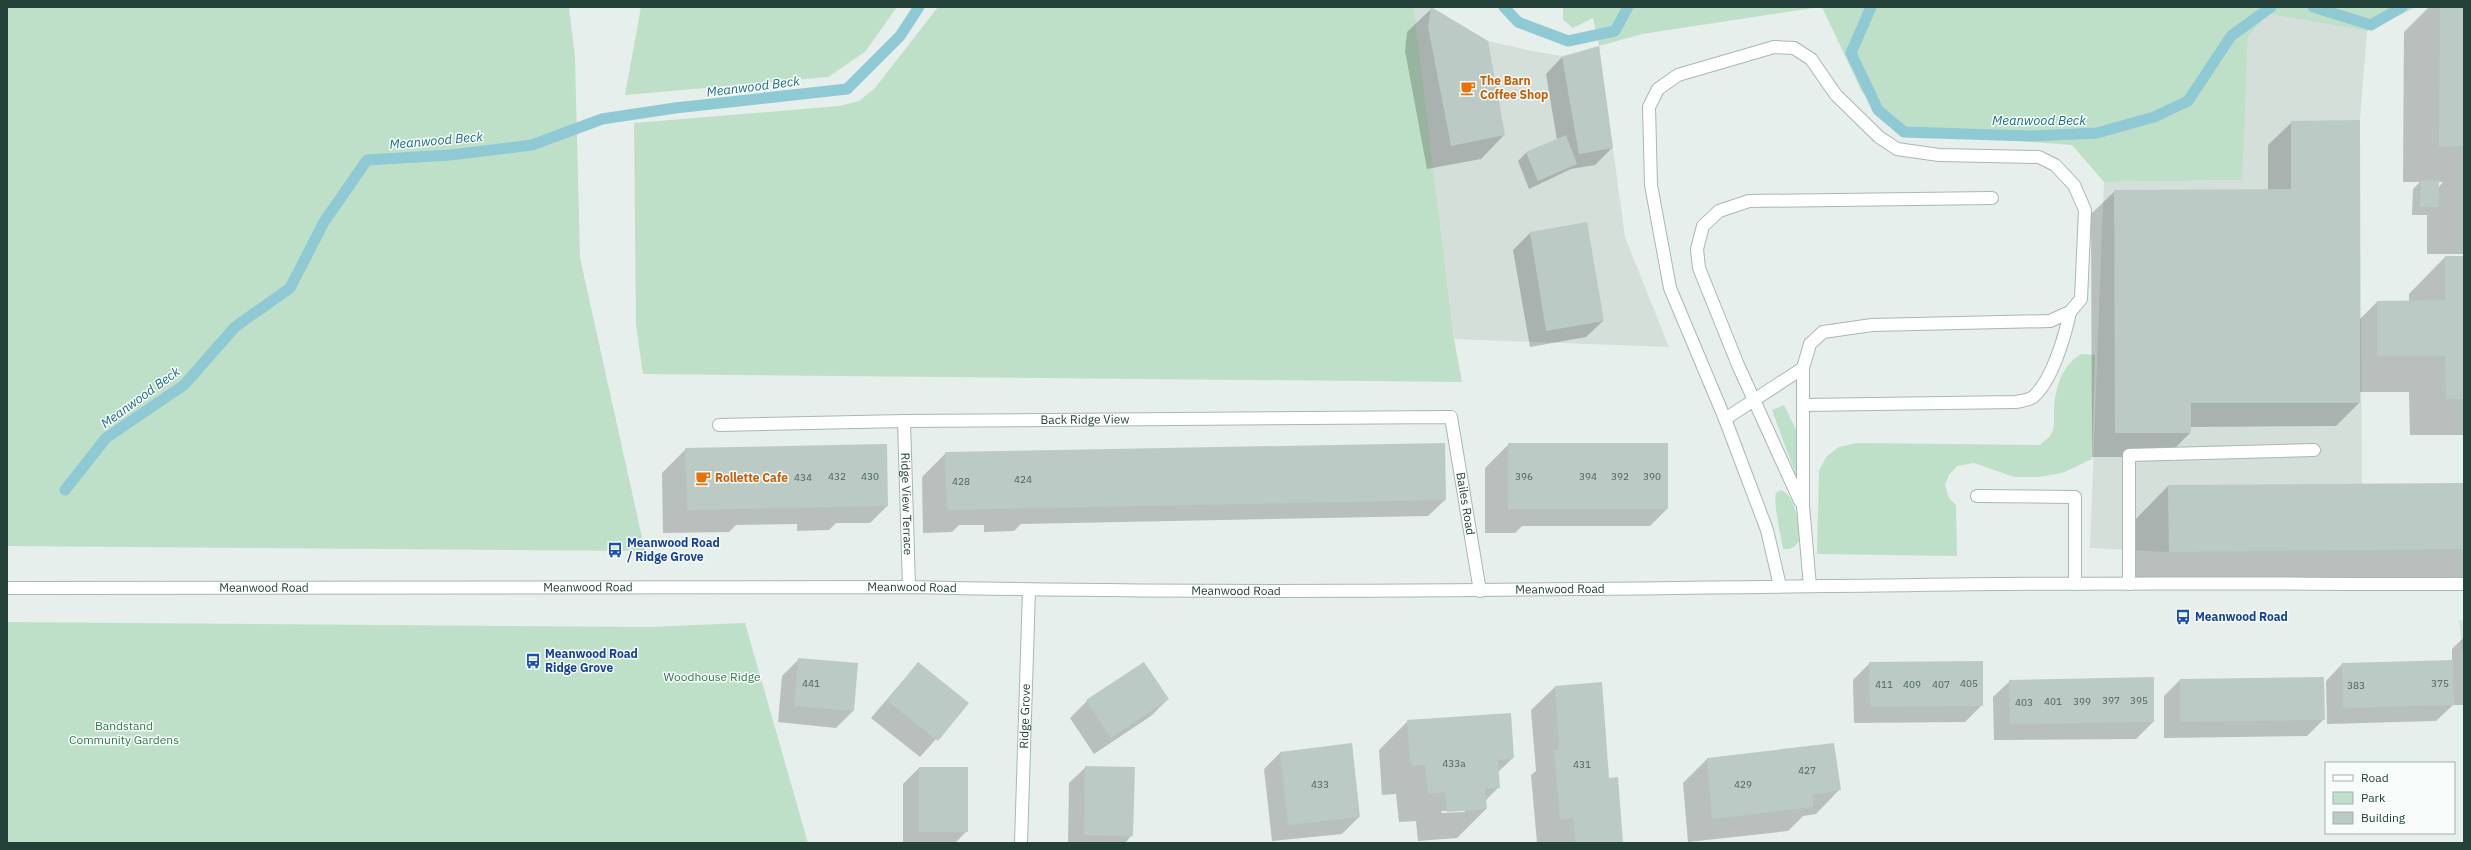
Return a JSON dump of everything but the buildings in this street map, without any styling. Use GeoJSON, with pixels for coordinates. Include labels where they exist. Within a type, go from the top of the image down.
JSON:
{"type":"FeatureCollection","features":[{"type":"Feature","properties":{"kind":"street"},"geometry":{"type":"LineString","coordinates":[[1780,586],[1767,530],[1725,419],[1670,288],[1651,185],[1649,107],[1658,89],[1678,76],[1774,47],[1794,48],[1811,59],[1836,94],[1879,137],[1897,149],[1939,155],[2039,157],[2055,165],[2074,184],[2085,210],[2081,299],[2070,312],[2050,321],[1872,325],[1823,332],[1810,344],[1803,368],[1803,506],[1810,586]]}},
{"type":"Feature","properties":{"kind":"street"},"geometry":{"type":"LineString","coordinates":[[1803,506],[1755,401],[1699,268],[1697,249],[1703,226],[1718,212],[1749,201],[1992,198]]}},
{"type":"Feature","properties":{"kind":"street"},"geometry":{"type":"LineString","coordinates":[[1803,405],[2016,402],[2033,398],[2046,380],[2066,333],[2070,312]]}},
{"type":"Feature","properties":{"kind":"street"},"geometry":{"type":"LineString","coordinates":[[1725,419],[1755,401],[1803,368]]}},
{"type":"Feature","properties":{"kind":"street","name":"Back Ridge View"},"geometry":{"type":"LineString","coordinates":[[719,425],[904,421],[1451,417]]}},
{"type":"Feature","properties":{"kind":"street","name":"Bailes Road"},"geometry":{"type":"LineString","coordinates":[[1451,417],[1480,591]]}},
{"type":"Feature","properties":{"kind":"street","name":"Ridge View Terrace"},"geometry":{"type":"LineString","coordinates":[[904,421],[909,587]]}},
{"type":"Feature","properties":{"kind":"street"},"geometry":{"type":"LineString","coordinates":[[2129,584],[2129,455],[2314,450]]}},
{"type":"Feature","properties":{"kind":"street"},"geometry":{"type":"LineString","coordinates":[[1977,496],[2075,497],[2075,584]]}},
{"type":"Feature","properties":{"kind":"street","name":"Meanwood Road"},"geometry":{"type":"LineString","coordinates":[[7,588],[909,587],[1029,590],[1480,591],[1780,586],[2464,584]]}},
{"type":"Feature","properties":{"kind":"street","name":"Ridge Grove"},"geometry":{"type":"LineString","coordinates":[[1021,843],[1029,590]]}},
{"type":"Feature","properties":{"kind":"shaded area"},"geometry":{"type":"Polygon","coordinates":[[[1414,7],[1431,7],[1488,41],[1532,51],[1562,56],[1599,46],[1625,237],[1669,347],[1454,339],[1414,7]]]}},
{"type":"Feature","properties":{"kind":"shaded area"},"geometry":{"type":"Polygon","coordinates":[[[2268,14],[2367,31],[2360,120],[2362,484],[2168,486],[2169,552],[2090,548],[2104,182],[2241,180],[2248,37],[2268,14]]]}},
{"type":"Feature","properties":{"kind":"shaded area"},"geometry":{"type":"Polygon","coordinates":[[[2459,620],[2464,621],[2464,664],[2459,620]]]}},
{"type":"Feature","properties":{"kind":"green space"},"geometry":{"type":"Polygon","coordinates":[[[7,7],[569,7],[575,57],[580,258],[645,551],[7,546],[7,7]]]}},
{"type":"Feature","properties":{"kind":"green space"},"geometry":{"type":"Polygon","coordinates":[[[641,7],[897,7],[865,52],[828,77],[625,95],[641,7]]]}},
{"type":"Feature","properties":{"kind":"green space"},"geometry":{"type":"Polygon","coordinates":[[[938,7],[1414,7],[1454,339],[1462,382],[643,374],[636,325],[634,123],[839,106],[859,101],[875,88],[938,7]]]}},
{"type":"Feature","properties":{"kind":"green space"},"geometry":{"type":"Polygon","coordinates":[[[1563,7],[1820,7],[1642,34],[1599,46],[1593,18],[1573,28],[1563,20],[1563,7]]]}},
{"type":"Feature","properties":{"kind":"green space"},"geometry":{"type":"Polygon","coordinates":[[[1822,7],[2416,7],[2367,31],[2268,14],[2248,37],[2242,180],[2104,182],[2072,145],[1901,132],[1862,92],[1822,7]]]}},
{"type":"Feature","properties":{"kind":"green space"},"geometry":{"type":"Polygon","coordinates":[[[2081,354],[2095,355],[2092,459],[2062,473],[2039,477],[2014,477],[1974,463],[1957,466],[1949,475],[1945,485],[1949,498],[1956,505],[1957,556],[1817,554],[1819,471],[1826,457],[1839,447],[1857,443],[2040,445],[2050,436],[2053,430],[2056,394],[2060,379],[2068,365],[2081,354]]]}},
{"type":"Feature","properties":{"kind":"green space"},"geometry":{"type":"Polygon","coordinates":[[[1784,405],[1796,430],[1797,478],[1772,410],[1784,405]]]}},
{"type":"Feature","properties":{"kind":"green space"},"geometry":{"type":"Polygon","coordinates":[[[1781,490],[1790,498],[1796,511],[1801,539],[1795,546],[1789,549],[1783,549],[1776,512],[1776,493],[1781,490]]]}},
{"type":"Feature","properties":{"kind":"green space","name":"Bandstand Community Gardens"},"geometry":{"type":"Polygon","coordinates":[[[7,622],[649,627],[745,623],[808,843],[7,843],[7,622]]]}},
{"type":"Feature","properties":{"kind":"waterway","name":"Meanwood Beck"},"geometry":{"type":"LineString","coordinates":[[65,490],[106,438],[184,385],[235,327],[290,288],[324,222],[367,160],[450,155],[532,145],[602,119],[675,108],[847,89],[900,36],[919,7]]}},
{"type":"Feature","properties":{"kind":"waterway","name":"Meanwood Beck"},"geometry":{"type":"LineString","coordinates":[[1504,7],[1518,22],[1568,41],[1615,31],[1628,7]]}},
{"type":"Feature","properties":{"kind":"waterway","name":"Meanwood Beck"},"geometry":{"type":"LineString","coordinates":[[1871,7],[1851,53],[1878,110],[1904,132],[2030,136],[2097,133],[2154,117],[2188,101],[2231,36],[2271,7]]}},
{"type":"Feature","properties":{"kind":"waterway","name":"Meanwood Beck"},"geometry":{"type":"LineString","coordinates":[[2313,7],[2371,25],[2402,7]]}},
{"type":"Feature","properties":{"kind":"place","name":"The Barn Coffee Shop"},"geometry":{"type":"Point","coordinates":[1468,88]}},
{"type":"Feature","properties":{"kind":"place","name":"Rollette Cafe"},"geometry":{"type":"Point","coordinates":[703,478]}},
{"type":"Feature","properties":{"kind":"place","name":"Meanwood Road / Ridge Grove"},"geometry":{"type":"Point","coordinates":[615,550]}},
{"type":"Feature","properties":{"kind":"place","name":"Meanwood Road"},"geometry":{"type":"Point","coordinates":[2183,617]}},
{"type":"Feature","properties":{"kind":"place","name":"Meanwood Road Ridge Grove"},"geometry":{"type":"Point","coordinates":[533,661]}},
{"type":"Feature","properties":{"kind":"park label","name":"Woodhouse Ridge"},"geometry":{"type":"Point","coordinates":[712,677]}}]}
